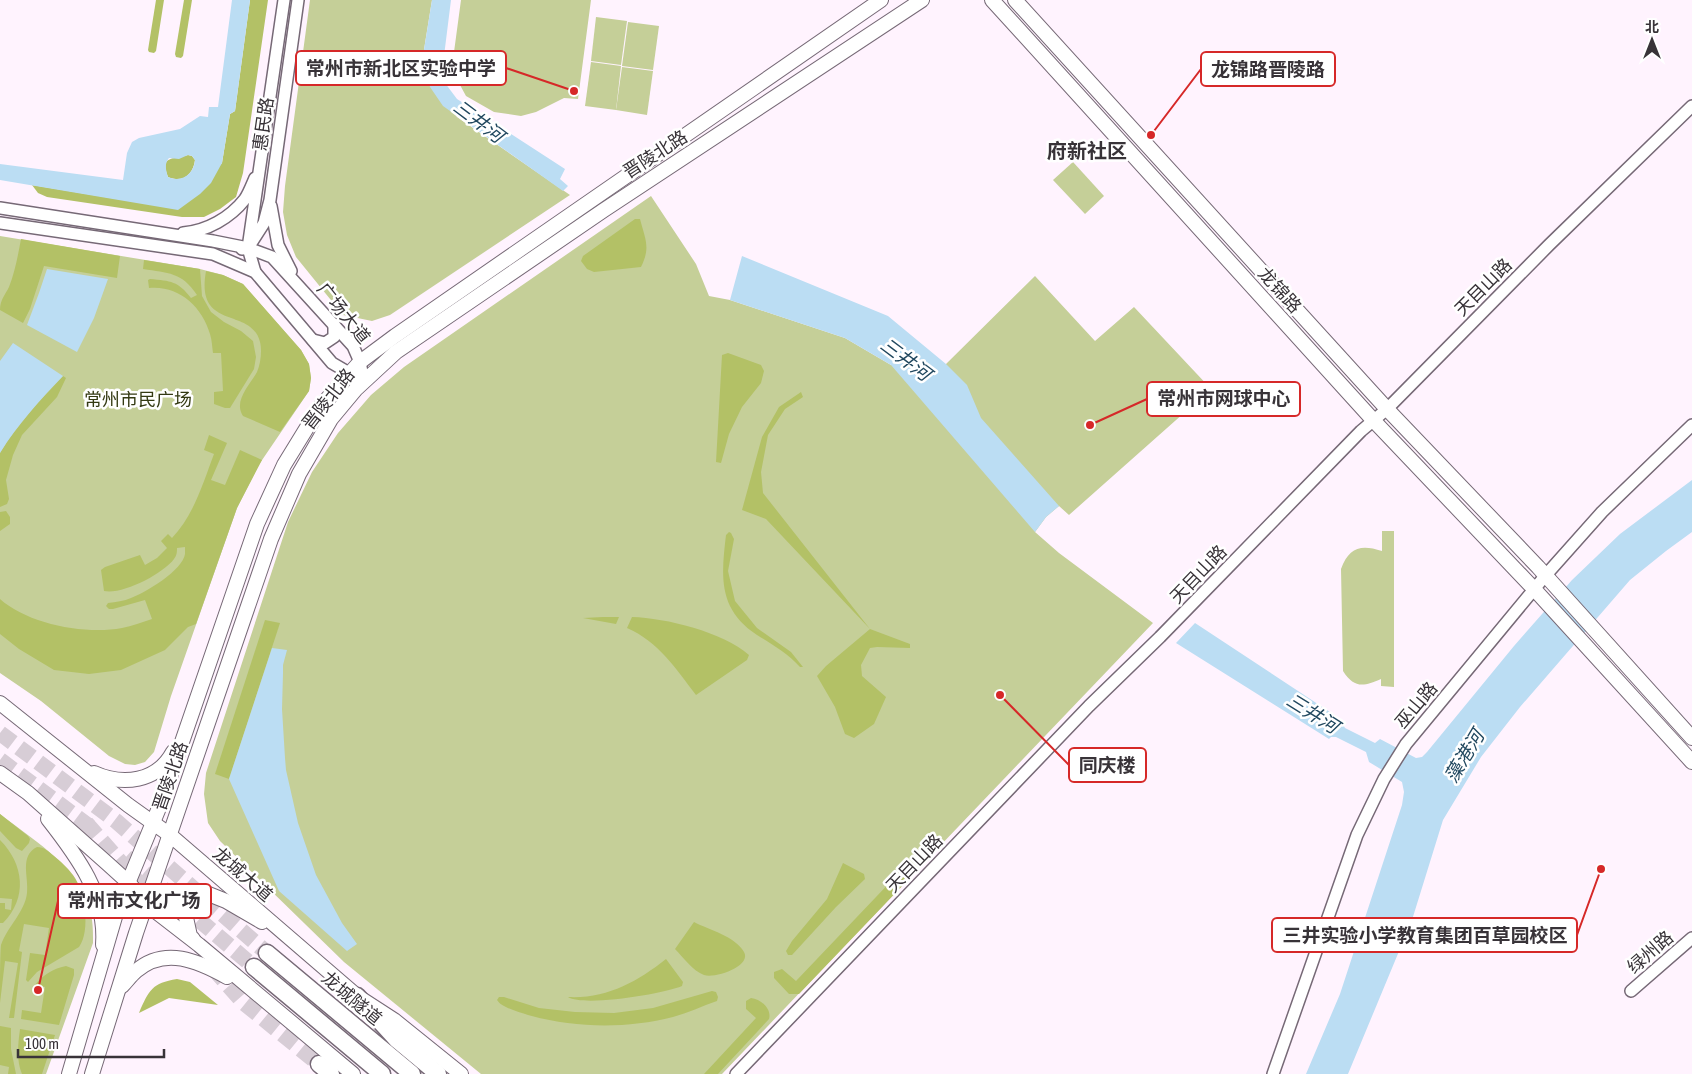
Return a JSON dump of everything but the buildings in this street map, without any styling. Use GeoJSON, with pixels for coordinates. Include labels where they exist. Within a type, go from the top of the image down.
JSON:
{"type":"FeatureCollection","features":[{"type":"Feature","properties":{"kind":"highway","name":"龙城隧道"},"geometry":{"type":"LineString","coordinates":[[267,953],[412,1074]]}},
{"type":"Feature","properties":{"kind":"highway"},"geometry":{"type":"LineString","coordinates":[[254,967],[382,1074]]}},
{"type":"Feature","properties":{"kind":"highway"},"geometry":{"type":"LineString","coordinates":[[357,996],[396,1040],[438,1074]]}},
{"type":"Feature","properties":{"kind":"main road","name":"晋陵北路"},"geometry":{"type":"LineString","coordinates":[[69,1074],[117,910],[161,803],[257,524],[284,465],[319,408],[360,362],[394,336],[881,0]]}},
{"type":"Feature","properties":{"kind":"main road","name":"晋陵北路"},"geometry":{"type":"LineString","coordinates":[[92,1074],[146,904],[271,538],[295,482],[331,419],[356,390],[396,352],[604,210],[922,0]]}},
{"type":"Feature","properties":{"kind":"main road","name":"龙锦路"},"geometry":{"type":"LineString","coordinates":[[992,0],[1374,421],[1546,601],[1692,762]]}},
{"type":"Feature","properties":{"kind":"main road","name":"龙锦路"},"geometry":{"type":"LineString","coordinates":[[1015,0],[1387,409],[1546,576],[1692,738]]}},
{"type":"Feature","properties":{"kind":"main road","name":"龙城大道"},"geometry":{"type":"LineString","coordinates":[[0,702],[79,766],[170,835],[357,996],[394,1020],[461,1074]]}},
{"type":"Feature","properties":{"kind":"main road"},"geometry":{"type":"LineString","coordinates":[[79,766],[106,778],[130,780],[149,776],[167,763],[187,725]]}},
{"type":"Feature","properties":{"kind":"main road"},"geometry":{"type":"LineString","coordinates":[[0,773],[28,793],[128,883],[146,904],[258,994],[353,1074]]}},
{"type":"Feature","properties":{"kind":"main road"},"geometry":{"type":"LineString","coordinates":[[28,793],[86,872],[97,898],[104,931],[100,973]]}},
{"type":"Feature","properties":{"kind":"main road"},"geometry":{"type":"LineString","coordinates":[[198,945],[190,936],[185,913],[198,896],[206,893],[226,901],[292,940]]}},
{"type":"Feature","properties":{"kind":"main road"},"geometry":{"type":"LineString","coordinates":[[118,990],[136,971],[156,960],[180,958],[204,964],[258,994]]}},
{"type":"Feature","properties":{"kind":"street","name":"惠民路"},"geometry":{"type":"LineString","coordinates":[[255,272],[248,248],[284,0]]}},
{"type":"Feature","properties":{"kind":"street","name":"惠民路"},"geometry":{"type":"LineString","coordinates":[[248,248],[264,223],[270,200],[298,0]]}},
{"type":"Feature","properties":{"kind":"street","name":"天目山路"},"geometry":{"type":"LineString","coordinates":[[736,1074],[1089,706],[1160,637],[1361,431],[1387,409],[1549,245],[1692,106]]}},
{"type":"Feature","properties":{"kind":"street"},"geometry":{"type":"LineString","coordinates":[[167,234],[189,232],[211,226],[232,214],[246,198],[260,167]]}},
{"type":"Feature","properties":{"kind":"street"},"geometry":{"type":"LineString","coordinates":[[270,200],[278,245],[299,286]]}},
{"type":"Feature","properties":{"kind":"street","name":"广场大道"},"geometry":{"type":"LineString","coordinates":[[0,208],[248,248],[272,257],[353,346],[360,362],[364,382]]}},
{"type":"Feature","properties":{"kind":"street"},"geometry":{"type":"LineString","coordinates":[[0,222],[213,254],[255,272],[332,364],[364,382]]}},
{"type":"Feature","properties":{"kind":"street"},"geometry":{"type":"LineString","coordinates":[[213,254],[248,248]]}},
{"type":"Feature","properties":{"kind":"street"},"geometry":{"type":"LineString","coordinates":[[313,340],[325,343],[334,337],[334,324]]}},
{"type":"Feature","properties":{"kind":"street","name":"巫山路"},"geometry":{"type":"LineString","coordinates":[[1273,1074],[1358,835],[1384,780],[1406,744],[1602,512],[1692,425]]}},
{"type":"Feature","properties":{"kind":"street","name":"绿州路"},"geometry":{"type":"LineString","coordinates":[[1631,992],[1692,938]]}},
{"type":"Feature","properties":{"kind":"green space"},"geometry":{"type":"Polygon","coordinates":[[[156,0],[164,0],[156,51],[154,53],[148,50],[156,0]]]}},
{"type":"Feature","properties":{"kind":"green space"},"geometry":{"type":"Polygon","coordinates":[[[184,0],[192,0],[183,56],[181,58],[176,57],[175,54],[184,0]]]}},
{"type":"Feature","properties":{"kind":"green space"},"geometry":{"type":"Polygon","coordinates":[[[250,0],[268,0],[243,173],[236,197],[220,209],[204,217],[182,217],[47,197],[38,193],[32,185],[178,209],[222,163],[230,114],[235,111],[250,0]]]}},
{"type":"Feature","properties":{"kind":"green space"},"geometry":{"type":"Polygon","coordinates":[[[310,0],[432,0],[422,62],[457,117],[570,195],[390,315],[372,321],[343,315],[296,257],[287,235],[283,212],[285,186],[310,0]]]}},
{"type":"Feature","properties":{"kind":"green space"},"geometry":{"type":"Polygon","coordinates":[[[461,0],[591,0],[578,99],[564,98],[536,112],[521,116],[494,112],[466,96],[454,70],[454,52],[461,0]]]}},
{"type":"Feature","properties":{"kind":"green space"},"geometry":{"type":"Polygon","coordinates":[[[596,17],[627,21],[621,65],[591,61],[596,17]]]}},
{"type":"Feature","properties":{"kind":"green space"},"geometry":{"type":"Polygon","coordinates":[[[628,22],[659,26],[653,70],[622,66],[628,22]]]}},
{"type":"Feature","properties":{"kind":"green space"},"geometry":{"type":"Polygon","coordinates":[[[591,62],[621,66],[616,110],[585,106],[591,62]]]}},
{"type":"Feature","properties":{"kind":"green space"},"geometry":{"type":"Polygon","coordinates":[[[622,67],[653,71],[647,115],[616,110],[622,67]]]}},
{"type":"Feature","properties":{"kind":"green space"},"geometry":{"type":"Polygon","coordinates":[[[192,156],[195,160],[190,174],[178,179],[168,177],[166,170],[167,162],[173,158],[192,156]]]}},
{"type":"Feature","properties":{"kind":"green space"},"geometry":{"type":"Polygon","coordinates":[[[1073,162],[1104,196],[1085,214],[1053,180],[1073,162]]]}},
{"type":"Feature","properties":{"kind":"green space"},"geometry":{"type":"Polygon","coordinates":[[[651,196],[696,264],[709,296],[730,300],[845,338],[891,365],[946,364],[1035,276],[1095,341],[1134,307],[1211,389],[1069,515],[1059,506],[1046,517],[1035,532],[1059,553],[1153,623],[722,1074],[481,1074],[344,962],[220,841],[208,823],[204,794],[206,773],[288,522],[312,472],[338,433],[371,395],[404,367],[651,196]]]}},
{"type":"Feature","properties":{"kind":"green space"},"geometry":{"type":"Polygon","coordinates":[[[635,219],[640,219],[646,243],[646,254],[641,267],[594,272],[587,269],[581,261],[583,256],[635,219]]]}},
{"type":"Feature","properties":{"kind":"green space","name":"常州市民广场"},"geometry":{"type":"Polygon","coordinates":[[[0,236],[200,269],[223,275],[243,284],[301,350],[309,364],[311,378],[309,391],[258,466],[237,508],[171,696],[154,752],[145,762],[135,765],[125,764],[109,756],[41,701],[0,673],[0,236]]]}},
{"type":"Feature","properties":{"kind":"green space"},"geometry":{"type":"Polygon","coordinates":[[[21,239],[120,256],[117,278],[44,266],[30,309],[23,323],[0,310],[2,300],[13,275],[21,239]]]}},
{"type":"Feature","properties":{"kind":"green space"},"geometry":{"type":"Polygon","coordinates":[[[144,260],[200,269],[202,296],[211,312],[253,341],[256,357],[254,369],[230,408],[214,404],[214,392],[223,391],[221,353],[213,353],[210,334],[201,315],[195,306],[179,294],[160,288],[149,288],[148,280],[169,281],[182,288],[191,298],[197,295],[186,282],[174,275],[143,269],[144,260]]]}},
{"type":"Feature","properties":{"kind":"green space"},"geometry":{"type":"Polygon","coordinates":[[[206,271],[223,275],[243,284],[301,350],[309,364],[311,378],[309,391],[280,432],[243,416],[240,410],[241,399],[257,372],[261,357],[260,342],[255,331],[246,324],[216,311],[209,303],[205,290],[206,271]]]}},
{"type":"Feature","properties":{"kind":"green space"},"geometry":{"type":"Polygon","coordinates":[[[728,353],[761,365],[764,371],[761,383],[742,407],[729,434],[721,463],[716,462],[722,355],[728,353]]]}},
{"type":"Feature","properties":{"kind":"green space"},"geometry":{"type":"Polygon","coordinates":[[[63,376],[66,378],[57,397],[22,435],[13,455],[6,480],[9,499],[7,504],[0,507],[0,453],[33,408],[63,376]]]}},
{"type":"Feature","properties":{"kind":"green space"},"geometry":{"type":"Polygon","coordinates":[[[801,392],[803,397],[785,409],[768,435],[761,472],[763,493],[870,629],[766,519],[742,510],[762,437],[779,407],[801,392]]]}},
{"type":"Feature","properties":{"kind":"green space"},"geometry":{"type":"Polygon","coordinates":[[[209,435],[227,443],[211,480],[225,485],[240,450],[262,460],[237,508],[196,624],[188,627],[165,650],[121,670],[89,674],[54,670],[19,649],[0,634],[0,599],[26,615],[58,626],[107,630],[122,628],[152,619],[145,600],[113,609],[109,609],[106,606],[108,603],[126,600],[137,595],[171,574],[183,560],[185,547],[177,548],[174,559],[161,571],[142,582],[121,590],[104,591],[101,570],[140,555],[145,565],[157,558],[167,548],[161,541],[168,534],[172,538],[180,529],[192,509],[206,476],[214,454],[204,450],[209,435]]]}},
{"type":"Feature","properties":{"kind":"green space"},"geometry":{"type":"Polygon","coordinates":[[[6,511],[10,517],[10,524],[0,531],[0,512],[6,511]]]}},
{"type":"Feature","properties":{"kind":"green space"},"geometry":{"type":"Polygon","coordinates":[[[1382,531],[1394,531],[1394,687],[1381,686],[1381,679],[1369,684],[1355,683],[1343,671],[1341,569],[1348,556],[1357,549],[1368,548],[1382,551],[1382,531]]]}},
{"type":"Feature","properties":{"kind":"green space"},"geometry":{"type":"Polygon","coordinates":[[[729,532],[734,539],[728,571],[735,601],[757,628],[791,652],[803,667],[800,667],[785,653],[744,625],[735,614],[725,591],[723,578],[726,535],[729,532]]]}},
{"type":"Feature","properties":{"kind":"green space"},"geometry":{"type":"Polygon","coordinates":[[[619,617],[616,624],[583,618],[619,617]]]}},
{"type":"Feature","properties":{"kind":"green space"},"geometry":{"type":"Polygon","coordinates":[[[632,617],[677,623],[710,633],[738,647],[749,655],[747,660],[696,695],[658,648],[627,628],[632,617]]]}},
{"type":"Feature","properties":{"kind":"green space"},"geometry":{"type":"Polygon","coordinates":[[[265,620],[280,623],[229,779],[215,774],[265,620]]]}},
{"type":"Feature","properties":{"kind":"green space"},"geometry":{"type":"Polygon","coordinates":[[[870,629],[910,644],[910,648],[870,648],[861,665],[862,676],[886,697],[874,724],[854,738],[845,734],[835,707],[817,676],[826,666],[870,629]]]}},
{"type":"Feature","properties":{"kind":"green space"},"geometry":{"type":"Polygon","coordinates":[[[0,814],[43,847],[69,872],[87,902],[92,920],[93,943],[46,1074],[0,1074],[0,814]]]}},
{"type":"Feature","properties":{"kind":"green space"},"geometry":{"type":"Polygon","coordinates":[[[0,814],[30,839],[22,851],[16,848],[0,831],[0,814]]]}},
{"type":"Feature","properties":{"kind":"green space"},"geometry":{"type":"Polygon","coordinates":[[[0,840],[14,860],[20,881],[16,903],[3,923],[0,923],[0,903],[5,903],[5,909],[11,910],[12,899],[0,898],[0,840]]]}},
{"type":"Feature","properties":{"kind":"green space"},"geometry":{"type":"Polygon","coordinates":[[[37,847],[46,850],[59,860],[71,872],[77,882],[85,911],[85,931],[79,947],[37,972],[28,982],[26,980],[30,953],[45,955],[49,928],[24,924],[19,951],[22,952],[14,1018],[9,1018],[18,963],[5,961],[0,1003],[1,945],[26,900],[26,861],[31,851],[37,847]]]}},
{"type":"Feature","properties":{"kind":"green space"},"geometry":{"type":"Polygon","coordinates":[[[916,855],[928,859],[799,994],[789,994],[774,978],[774,972],[782,969],[796,981],[916,855]]]}},
{"type":"Feature","properties":{"kind":"green space"},"geometry":{"type":"Polygon","coordinates":[[[843,863],[864,874],[865,879],[836,907],[792,955],[788,955],[786,951],[792,941],[827,899],[843,863]]]}},
{"type":"Feature","properties":{"kind":"green space"},"geometry":{"type":"Polygon","coordinates":[[[694,922],[721,934],[740,946],[745,957],[743,962],[724,973],[709,976],[704,975],[688,964],[675,949],[694,922]]]}},
{"type":"Feature","properties":{"kind":"green space"},"geometry":{"type":"Polygon","coordinates":[[[666,959],[683,982],[682,986],[642,996],[606,1000],[577,1000],[568,997],[582,997],[608,992],[632,982],[666,959]]]}},
{"type":"Feature","properties":{"kind":"green space"},"geometry":{"type":"Polygon","coordinates":[[[66,966],[74,969],[74,975],[59,1025],[21,1019],[22,1010],[41,1013],[45,987],[35,985],[48,973],[66,966]]]}},
{"type":"Feature","properties":{"kind":"green space"},"geometry":{"type":"Polygon","coordinates":[[[177,979],[190,982],[218,1005],[169,998],[139,1013],[152,989],[162,983],[177,979]]]}},
{"type":"Feature","properties":{"kind":"green space"},"geometry":{"type":"Polygon","coordinates":[[[712,991],[716,992],[717,1001],[684,1014],[655,1021],[619,1025],[582,1025],[546,1019],[511,1009],[497,1000],[499,997],[504,997],[539,1008],[575,1012],[614,1013],[653,1008],[712,991]]]}},
{"type":"Feature","properties":{"kind":"green space"},"geometry":{"type":"Polygon","coordinates":[[[751,998],[765,1005],[769,1012],[769,1019],[718,1074],[704,1074],[756,1018],[746,1009],[746,1001],[751,998]]]}},
{"type":"Feature","properties":{"kind":"green space"},"geometry":{"type":"Polygon","coordinates":[[[0,1026],[11,1028],[11,1049],[16,1074],[8,1074],[9,1067],[0,1065],[0,1026]]]}},
{"type":"Feature","properties":{"kind":"green space"},"geometry":{"type":"Polygon","coordinates":[[[20,1029],[55,1035],[42,1074],[22,1074],[18,1058],[20,1029]]]}},
{"type":"Feature","properties":{"kind":"water"},"geometry":{"type":"Polygon","coordinates":[[[232,0],[250,0],[235,111],[230,114],[222,163],[211,183],[200,194],[178,210],[0,180],[0,164],[123,180],[127,153],[132,142],[139,138],[180,129],[200,116],[208,117],[209,107],[218,107],[232,0]],[[188,155],[179,159],[169,158],[166,165],[168,177],[178,179],[190,173],[195,160],[192,156],[188,155]]]}},
{"type":"Feature","properties":{"kind":"water","name":"三井河"},"geometry":{"type":"Polygon","coordinates":[[[432,0],[451,0],[443,64],[445,83],[457,99],[565,169],[560,179],[568,186],[563,191],[443,106],[430,87],[422,62],[432,0]]]}},
{"type":"Feature","properties":{"kind":"water","name":"三井河"},"geometry":{"type":"Polygon","coordinates":[[[742,256],[888,316],[946,364],[967,385],[981,418],[1059,506],[1046,517],[1035,532],[891,365],[845,338],[730,300],[742,256]]]}},
{"type":"Feature","properties":{"kind":"water"},"geometry":{"type":"Polygon","coordinates":[[[47,269],[108,279],[94,318],[77,352],[27,325],[47,269]]]}},
{"type":"Feature","properties":{"kind":"water"},"geometry":{"type":"Polygon","coordinates":[[[13,343],[63,376],[14,432],[0,453],[0,361],[13,343]]]}},
{"type":"Feature","properties":{"kind":"water"},"geometry":{"type":"Polygon","coordinates":[[[1692,480],[1692,532],[1630,580],[1520,707],[1481,757],[1443,820],[1412,920],[1348,1074],[1306,1074],[1340,994],[1402,805],[1404,792],[1402,782],[1369,762],[1366,752],[1336,737],[1329,739],[1176,643],[1195,623],[1342,720],[1345,728],[1375,743],[1380,739],[1416,758],[1422,757],[1514,646],[1572,580],[1620,534],[1692,480]]]}},
{"type":"Feature","properties":{"kind":"water"},"geometry":{"type":"Polygon","coordinates":[[[272,648],[287,650],[283,665],[282,709],[285,758],[298,823],[316,875],[342,923],[357,944],[347,951],[279,891],[229,779],[272,648]]]}},
{"type":"Feature","properties":{"kind":"tunnel"},"geometry":{"type":"LineString","coordinates":[[0,733],[116,821],[267,953]]}},
{"type":"Feature","properties":{"kind":"tunnel"},"geometry":{"type":"LineString","coordinates":[[0,760],[94,830]]}},
{"type":"Feature","properties":{"kind":"tunnel"},"geometry":{"type":"LineString","coordinates":[[86,823],[170,919]]}},
{"type":"Feature","properties":{"kind":"tunnel"},"geometry":{"type":"LineString","coordinates":[[126,857],[254,967]]}},
{"type":"Feature","properties":{"kind":"tunnel"},"geometry":{"type":"LineString","coordinates":[[213,968],[243,1002],[319,1064]]}},
{"type":"Feature","properties":{"kind":"place","name":"常州市新北区实验中学"},"geometry":{"type":"Point","coordinates":[574,91]}},
{"type":"Feature","properties":{"kind":"place","name":"龙锦路晋陵路"},"geometry":{"type":"Point","coordinates":[1151,135]}},
{"type":"Feature","properties":{"kind":"place","name":"常州市网球中心"},"geometry":{"type":"Point","coordinates":[1090,425]}},
{"type":"Feature","properties":{"kind":"place","name":"同庆楼"},"geometry":{"type":"Point","coordinates":[1000,695]}},
{"type":"Feature","properties":{"kind":"place","name":"三井实验小学教育集团百草园校区"},"geometry":{"type":"Point","coordinates":[1601,869]}},
{"type":"Feature","properties":{"kind":"place","name":"常州市文化广场"},"geometry":{"type":"Point","coordinates":[38,990]}},
{"type":"Feature","properties":{"kind":"district","name":"府新社区"},"geometry":{"type":"Point","coordinates":[1087,150]}},
{"type":"Feature","properties":{"kind":"water label","name":"藻港河"},"geometry":{"type":"Point","coordinates":[1464,756]}}]}
